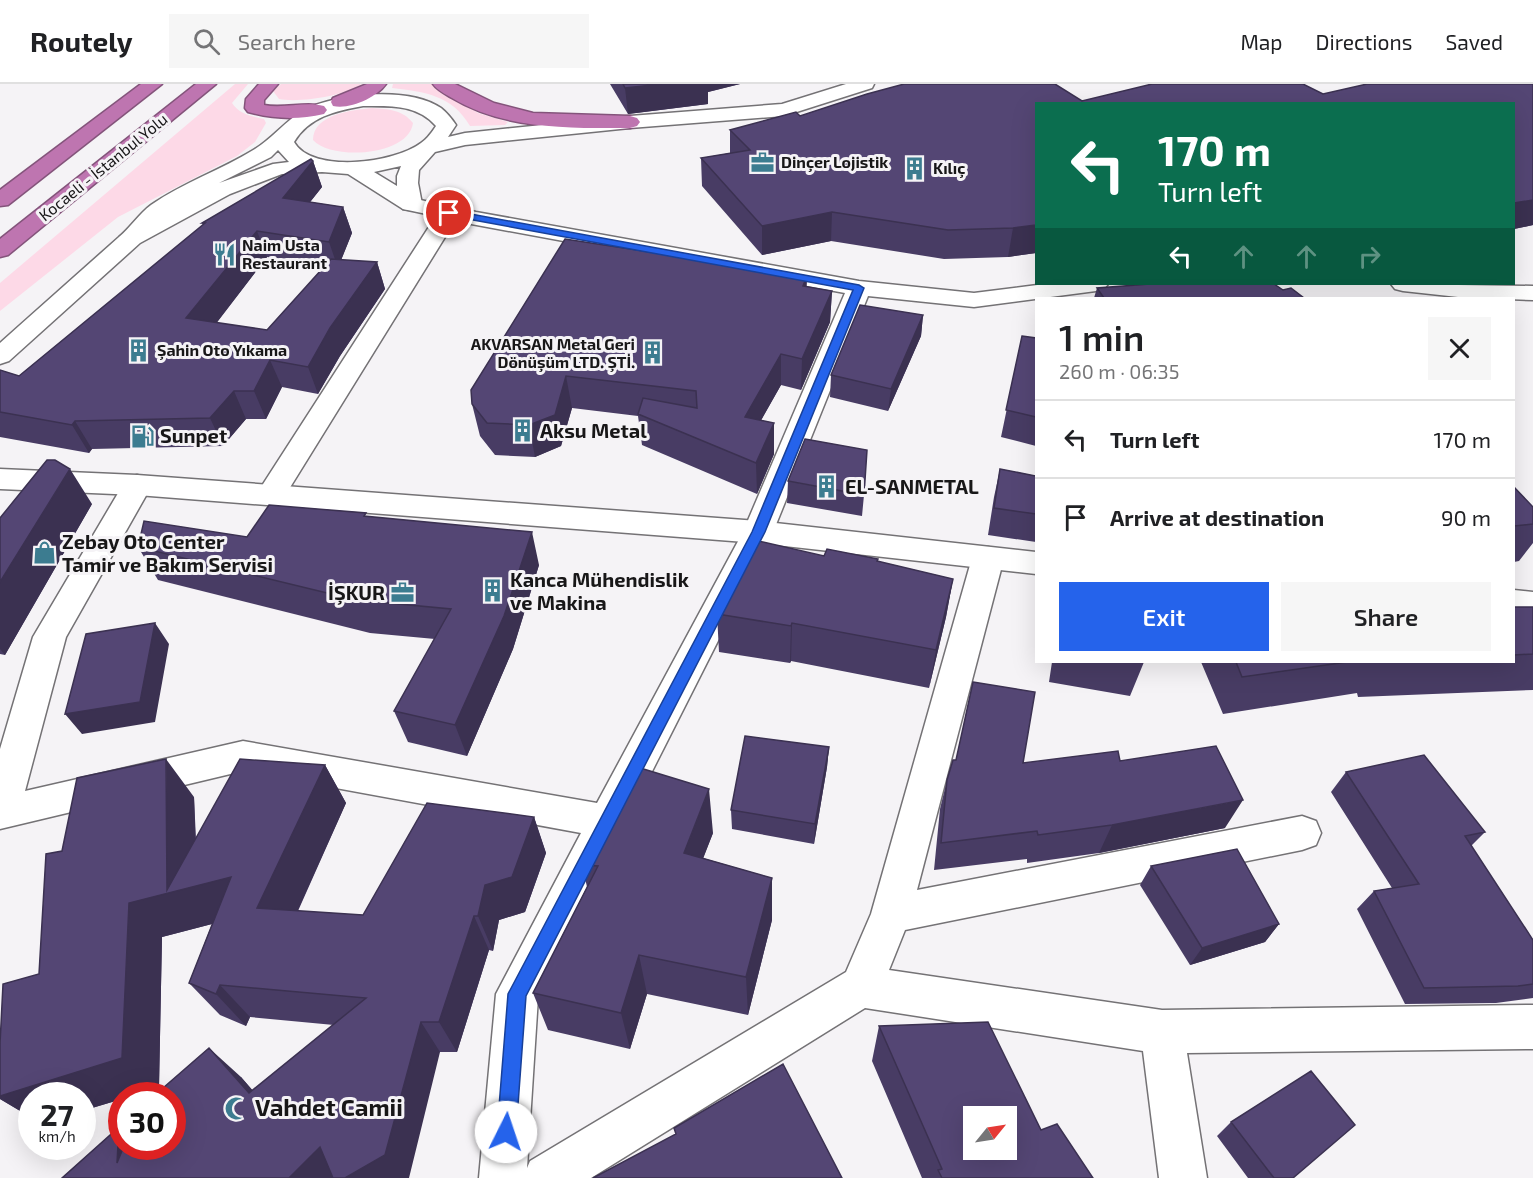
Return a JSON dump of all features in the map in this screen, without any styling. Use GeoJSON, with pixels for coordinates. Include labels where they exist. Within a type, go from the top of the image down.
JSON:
{"type":"FeatureCollection","features":[{"type":"Feature","properties":{"kind":"highway"},"geometry":{"type":"LineString","coordinates":[[0,200],[153,84]]}},
{"type":"Feature","properties":{"kind":"highway","name":"Kocaeli - İstanbul Yolu"},"geometry":{"type":"LineString","coordinates":[[0,250],[207,84]]}},
{"type":"Feature","properties":{"kind":"highway"},"geometry":{"type":"LineString","coordinates":[[269,84],[255,99],[255,108],[270,113],[317,110]]}},
{"type":"Feature","properties":{"kind":"highway"},"geometry":{"type":"LineString","coordinates":[[340,102],[372,90],[377,84]]}},
{"type":"Feature","properties":{"kind":"highway"},"geometry":{"type":"LineString","coordinates":[[442,84],[492,111],[522,118],[555,122],[630,122]]}},
{"type":"Feature","properties":{"kind":"street"},"geometry":{"type":"LineString","coordinates":[[132,238],[222,189],[280,168],[353,168],[381,165],[407,158],[428,148],[465,139],[630,122],[784,110],[865,84]]}},
{"type":"Feature","properties":{"kind":"street"},"geometry":{"type":"LineString","coordinates":[[0,356],[132,238],[157,211],[198,185],[264,153],[299,119],[317,110],[340,102],[390,97],[430,105],[442,114],[446,125],[441,136],[408,167],[406,177],[411,204]]}},
{"type":"Feature","properties":{"kind":"street"},"geometry":{"type":"LineString","coordinates":[[287,131],[284,142],[290,153],[304,162],[326,167]]}},
{"type":"Feature","properties":{"kind":"street"},"geometry":{"type":"LineString","coordinates":[[353,168],[411,204],[449,213],[859,288],[974,300],[1052,294],[1092,285]]}},
{"type":"Feature","properties":{"kind":"street"},"geometry":{"type":"LineString","coordinates":[[271,495],[449,213]]}},
{"type":"Feature","properties":{"kind":"street"},"geometry":{"type":"LineString","coordinates":[[1412,285],[1458,290],[1533,293]]}},
{"type":"Feature","properties":{"kind":"street"},"geometry":{"type":"LineString","coordinates":[[503,1178],[517,994],[758,532],[859,288]]}},
{"type":"Feature","properties":{"kind":"street"},"geometry":{"type":"LineString","coordinates":[[0,479],[137,485],[758,532],[1035,563]]}},
{"type":"Feature","properties":{"kind":"street"},"geometry":{"type":"LineString","coordinates":[[137,485],[50,637],[0,813],[243,756],[608,821]]}},
{"type":"Feature","properties":{"kind":"street"},"geometry":{"type":"LineString","coordinates":[[547,1178],[861,987],[891,914],[988,558]]}},
{"type":"Feature","properties":{"kind":"street"},"geometry":{"type":"LineString","coordinates":[[1515,602],[1533,604]]}},
{"type":"Feature","properties":{"kind":"street"},"geometry":{"type":"LineString","coordinates":[[891,914],[1302,832]]}},
{"type":"Feature","properties":{"kind":"street"},"geometry":{"type":"LineString","coordinates":[[861,987],[1162,1032],[1533,1027]]}},
{"type":"Feature","properties":{"kind":"street"},"geometry":{"type":"LineString","coordinates":[[1162,1032],[1183,1178]]}},
{"type":"Feature","properties":{"kind":"shaded area"},"geometry":{"type":"Polygon","coordinates":[[[235,84],[248,84],[232,103],[235,107],[246,114],[264,119],[266,123],[255,142],[237,156],[118,217],[0,311],[0,283],[235,84]]]}},
{"type":"Feature","properties":{"kind":"shaded area"},"geometry":{"type":"Polygon","coordinates":[[[281,84],[362,84],[345,92],[322,98],[288,100],[279,99],[273,91],[281,84]]]}},
{"type":"Feature","properties":{"kind":"shaded area"},"geometry":{"type":"Polygon","coordinates":[[[393,84],[432,84],[478,113],[508,122],[505,125],[470,126],[463,116],[446,101],[416,91],[392,88],[393,84]]]}},
{"type":"Feature","properties":{"kind":"shaded area"},"geometry":{"type":"Polygon","coordinates":[[[372,108],[405,115],[413,123],[408,134],[398,143],[369,152],[336,151],[323,147],[313,140],[315,131],[327,119],[345,112],[372,108]]]}},
{"type":"Feature","properties":{"kind":"building"},"geometry":{"type":"Polygon","coordinates":[[[623,84],[661,84],[625,88],[623,84]]]}},
{"type":"Feature","properties":{"kind":"building","name":"Kılıç"},"geometry":{"type":"Polygon","coordinates":[[[904,84],[1055,84],[1082,101],[1152,84],[1303,84],[1323,94],[1367,84],[1533,84],[1533,200],[1515,203],[1515,102],[1035,102],[1035,225],[1013,228],[948,230],[832,212],[762,226],[701,158],[750,150],[730,130],[796,112],[800,116],[904,84]]]}},
{"type":"Feature","properties":{"kind":"building"},"geometry":{"type":"Polygon","coordinates":[[[311,159],[313,161],[283,198],[343,207],[329,242],[257,231],[186,318],[267,330],[331,259],[377,262],[330,328],[308,367],[270,360],[254,391],[234,391],[210,418],[75,421],[72,425],[0,412],[0,370],[19,376],[205,223],[202,223],[311,159]]]}},
{"type":"Feature","properties":{"kind":"building","name":"AKVARSAN Metal Geri Dönüşüm LTD. ŞTİ."},"geometry":{"type":"Polygon","coordinates":[[[565,239],[807,276],[803,286],[832,291],[802,359],[781,354],[745,417],[774,423],[756,463],[638,414],[643,398],[697,408],[696,391],[566,376],[555,415],[529,425],[487,423],[472,404],[471,390],[565,239]]]}},
{"type":"Feature","properties":{"kind":"building"},"geometry":{"type":"Polygon","coordinates":[[[1137,285],[1276,285],[1283,290],[1291,288],[1303,297],[1103,297],[1097,288],[1137,285]]]}},
{"type":"Feature","properties":{"kind":"building"},"geometry":{"type":"Polygon","coordinates":[[[860,305],[923,315],[891,389],[831,375],[860,305]]]}},
{"type":"Feature","properties":{"kind":"building"},"geometry":{"type":"Polygon","coordinates":[[[1022,336],[1035,338],[1035,417],[1006,410],[1022,336]]]}},
{"type":"Feature","properties":{"kind":"building"},"geometry":{"type":"Polygon","coordinates":[[[805,439],[867,450],[864,495],[788,481],[805,439]]]}},
{"type":"Feature","properties":{"kind":"building"},"geometry":{"type":"Polygon","coordinates":[[[47,460],[55,460],[70,469],[0,582],[0,518],[47,460]]]}},
{"type":"Feature","properties":{"kind":"building"},"geometry":{"type":"Polygon","coordinates":[[[1000,469],[1035,476],[1035,514],[994,508],[1000,469]]]}},
{"type":"Feature","properties":{"kind":"building"},"geometry":{"type":"Polygon","coordinates":[[[1515,488],[1533,507],[1533,524],[1515,526],[1515,488]]]}},
{"type":"Feature","properties":{"kind":"building"},"geometry":{"type":"Polygon","coordinates":[[[269,505],[366,513],[364,516],[532,532],[504,616],[455,725],[394,711],[451,609],[356,600],[138,547],[144,521],[247,537],[269,505]]]}},
{"type":"Feature","properties":{"kind":"building"},"geometry":{"type":"Polygon","coordinates":[[[754,540],[824,556],[827,549],[878,559],[877,561],[953,579],[936,650],[792,623],[791,626],[717,614],[754,540]]]}},
{"type":"Feature","properties":{"kind":"building"},"geometry":{"type":"Polygon","coordinates":[[[1515,607],[1533,607],[1533,654],[1515,655],[1515,607]]]}},
{"type":"Feature","properties":{"kind":"building"},"geometry":{"type":"Polygon","coordinates":[[[155,623],[140,702],[65,714],[86,634],[155,623]]]}},
{"type":"Feature","properties":{"kind":"building"},"geometry":{"type":"Polygon","coordinates":[[[1236,663],[1340,663],[1242,677],[1236,663]]]}},
{"type":"Feature","properties":{"kind":"building"},"geometry":{"type":"Polygon","coordinates":[[[973,682],[1035,692],[1023,763],[1118,751],[1120,761],[1216,746],[1243,800],[1112,825],[1038,835],[1037,831],[941,843],[947,780],[953,760],[956,760],[973,682]]]}},
{"type":"Feature","properties":{"kind":"building"},"geometry":{"type":"Polygon","coordinates":[[[745,736],[829,747],[815,824],[731,810],[745,736]]]}},
{"type":"Feature","properties":{"kind":"building"},"geometry":{"type":"Polygon","coordinates":[[[1424,755],[1485,832],[1465,836],[1533,940],[1533,984],[1424,988],[1374,891],[1419,884],[1346,772],[1424,755]]]}},
{"type":"Feature","properties":{"kind":"building"},"geometry":{"type":"Polygon","coordinates":[[[166,759],[167,890],[240,759],[325,765],[257,908],[363,915],[427,803],[534,817],[512,877],[485,885],[478,916],[474,916],[439,1022],[421,1022],[385,1155],[345,1178],[333,1178],[320,1147],[289,1178],[62,1178],[82,1160],[96,1160],[96,1148],[108,1137],[108,1160],[117,1160],[117,1163],[118,1160],[186,1160],[186,1082],[170,1082],[209,1048],[249,1093],[366,998],[220,985],[216,994],[189,983],[231,877],[129,903],[122,1058],[45,1082],[18,1082],[18,1090],[0,1096],[3,984],[39,974],[46,854],[62,851],[77,778],[166,759]]]}},
{"type":"Feature","properties":{"kind":"building"},"geometry":{"type":"Polygon","coordinates":[[[637,767],[709,789],[684,853],[772,878],[746,977],[639,955],[621,1013],[533,993],[598,866],[582,865],[637,767]]]}},
{"type":"Feature","properties":{"kind":"building"},"geometry":{"type":"Polygon","coordinates":[[[1237,849],[1279,924],[1202,948],[1151,866],[1237,849]]]}},
{"type":"Feature","properties":{"kind":"building"},"geometry":{"type":"Polygon","coordinates":[[[988,1022],[1041,1130],[1057,1124],[1093,1178],[942,1178],[938,1170],[942,1169],[879,1026],[988,1022]]]}},
{"type":"Feature","properties":{"kind":"building"},"geometry":{"type":"Polygon","coordinates":[[[783,1064],[842,1178],[593,1178],[676,1134],[674,1128],[783,1064]]]}},
{"type":"Feature","properties":{"kind":"building"},"geometry":{"type":"Polygon","coordinates":[[[1311,1071],[1355,1125],[1293,1178],[1274,1178],[1231,1122],[1311,1071]]]}},
{"type":"Feature","properties":{"kind":"place","name":"Dinçer Lojistik"},"geometry":{"type":"Point","coordinates":[763,162]}},
{"type":"Feature","properties":{"kind":"place","name":"Kılıç"},"geometry":{"type":"Point","coordinates":[915,168]}},
{"type":"Feature","properties":{"kind":"place","name":"Naim Usta Restaurant"},"geometry":{"type":"Point","coordinates":[224,254]}},
{"type":"Feature","properties":{"kind":"place","name":"Şahin Oto Yıkama"},"geometry":{"type":"Point","coordinates":[139,350]}},
{"type":"Feature","properties":{"kind":"place","name":"AKVARSAN Metal Geri Dönüşüm LTD. ŞTİ."},"geometry":{"type":"Point","coordinates":[653,353]}},
{"type":"Feature","properties":{"kind":"place","name":"Aksu Metal"},"geometry":{"type":"Point","coordinates":[522,431]}},
{"type":"Feature","properties":{"kind":"place","name":"Sunpet"},"geometry":{"type":"Point","coordinates":[142,436]}},
{"type":"Feature","properties":{"kind":"place","name":"EL-SANMETAL"},"geometry":{"type":"Point","coordinates":[827,487]}},
{"type":"Feature","properties":{"kind":"place","name":"Zebay Oto Center Tamir ve Bakım Servisi"},"geometry":{"type":"Point","coordinates":[44,553]}},
{"type":"Feature","properties":{"kind":"place","name":"Kanca Mühendislik ve Makina"},"geometry":{"type":"Point","coordinates":[492,591]}},
{"type":"Feature","properties":{"kind":"place","name":"İŞKUR"},"geometry":{"type":"Point","coordinates":[403,593]}},
{"type":"Feature","properties":{"kind":"place","name":"Vahdet Camii"},"geometry":{"type":"Point","coordinates":[237,1108]}},
{"type":"Feature","properties":{"kind":"route"},"geometry":{"type":"LineString","coordinates":[[449,213],[859,288],[758,532],[517,994],[506,1132]]}}]}
